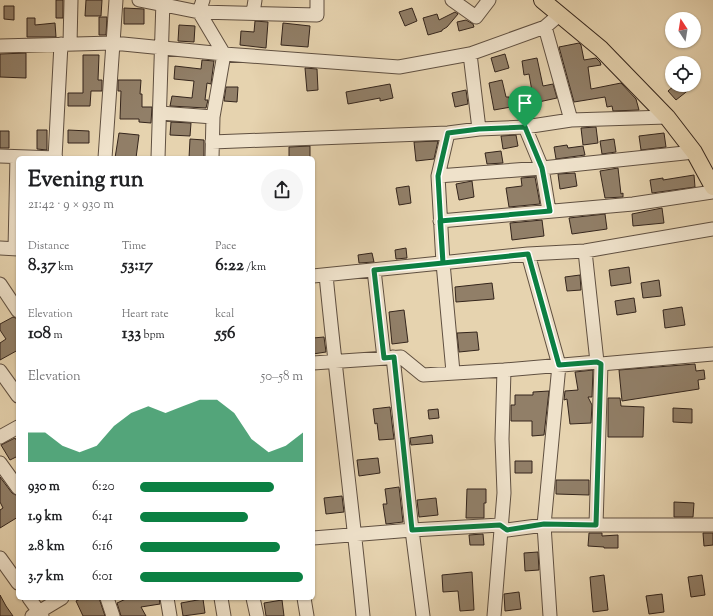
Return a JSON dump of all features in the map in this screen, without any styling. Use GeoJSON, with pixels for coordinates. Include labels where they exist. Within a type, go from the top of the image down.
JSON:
{"type":"FeatureCollection","features":[{"type":"Feature","properties":{"kind":"main road"},"geometry":{"type":"LineString","coordinates":[[542,0],[601,49],[667,117],[694,152],[713,187]]}},
{"type":"Feature","properties":{"kind":"street"},"geometry":{"type":"LineString","coordinates":[[55,156],[71,0]]}},
{"type":"Feature","properties":{"kind":"street"},"geometry":{"type":"LineString","coordinates":[[105,156],[116,0]]}},
{"type":"Feature","properties":{"kind":"street"},"geometry":{"type":"LineString","coordinates":[[139,0],[253,13],[317,15],[317,0]]}},
{"type":"Feature","properties":{"kind":"street"},"geometry":{"type":"LineString","coordinates":[[253,13],[255,0]]}},
{"type":"Feature","properties":{"kind":"street"},"geometry":{"type":"LineString","coordinates":[[452,0],[476,17],[489,0]]}},
{"type":"Feature","properties":{"kind":"street"},"geometry":{"type":"LineString","coordinates":[[158,156],[163,2]]}},
{"type":"Feature","properties":{"kind":"street"},"geometry":{"type":"LineString","coordinates":[[201,6],[224,54],[213,116],[212,156]]}},
{"type":"Feature","properties":{"kind":"street"},"geometry":{"type":"LineString","coordinates":[[0,46],[113,43],[224,54],[399,67],[470,54],[545,27],[559,15]]}},
{"type":"Feature","properties":{"kind":"street"},"geometry":{"type":"LineString","coordinates":[[545,27],[571,120]]}},
{"type":"Feature","properties":{"kind":"street"},"geometry":{"type":"LineString","coordinates":[[470,54],[479,129]]}},
{"type":"Feature","properties":{"kind":"street"},"geometry":{"type":"LineString","coordinates":[[160,113],[213,116]]}},
{"type":"Feature","properties":{"kind":"street"},"geometry":{"type":"LineString","coordinates":[[212,142],[448,133],[479,129],[525,127],[571,120],[667,117]]}},
{"type":"Feature","properties":{"kind":"street"},"geometry":{"type":"LineString","coordinates":[[525,127],[542,168],[550,211]]}},
{"type":"Feature","properties":{"kind":"street"},"geometry":{"type":"LineString","coordinates":[[448,133],[438,176],[443,263],[453,372]]}},
{"type":"Feature","properties":{"kind":"street"},"geometry":{"type":"LineString","coordinates":[[438,176],[542,168],[694,152]]}},
{"type":"Feature","properties":{"kind":"street"},"geometry":{"type":"LineString","coordinates":[[0,156],[16,157]]}},
{"type":"Feature","properties":{"kind":"street"},"geometry":{"type":"LineString","coordinates":[[440,221],[633,204],[713,192]]}},
{"type":"Feature","properties":{"kind":"street"},"geometry":{"type":"LineString","coordinates":[[363,616],[355,535],[334,361],[320,276],[528,254],[585,251],[713,228]]}},
{"type":"Feature","properties":{"kind":"street"},"geometry":{"type":"LineString","coordinates":[[0,248],[16,249]]}},
{"type":"Feature","properties":{"kind":"street"},"geometry":{"type":"LineString","coordinates":[[585,251],[599,363],[596,525]]}},
{"type":"Feature","properties":{"kind":"street"},"geometry":{"type":"LineString","coordinates":[[528,254],[559,365],[544,524],[550,616]]}},
{"type":"Feature","properties":{"kind":"street"},"geometry":{"type":"LineString","coordinates":[[374,270],[389,358],[423,616]]}},
{"type":"Feature","properties":{"kind":"street"},"geometry":{"type":"LineString","coordinates":[[0,284],[16,308]]}},
{"type":"Feature","properties":{"kind":"street"},"geometry":{"type":"LineString","coordinates":[[315,363],[401,357],[423,375],[713,354]]}},
{"type":"Feature","properties":{"kind":"street"},"geometry":{"type":"LineString","coordinates":[[494,616],[500,525],[504,493],[502,439],[504,370]]}},
{"type":"Feature","properties":{"kind":"street"},"geometry":{"type":"LineString","coordinates":[[0,371],[16,393]]}},
{"type":"Feature","properties":{"kind":"street"},"geometry":{"type":"LineString","coordinates":[[0,437],[16,428]]}},
{"type":"Feature","properties":{"kind":"street"},"geometry":{"type":"LineString","coordinates":[[0,463],[16,485]]}},
{"type":"Feature","properties":{"kind":"street"},"geometry":{"type":"LineString","coordinates":[[315,538],[500,525],[507,530],[544,524],[713,525]]}},
{"type":"Feature","properties":{"kind":"street"},"geometry":{"type":"LineString","coordinates":[[0,558],[16,580]]}},
{"type":"Feature","properties":{"kind":"street"},"geometry":{"type":"LineString","coordinates":[[30,600],[38,615],[59,600]]}},
{"type":"Feature","properties":{"kind":"street"},"geometry":{"type":"LineString","coordinates":[[108,600],[113,616]]}},
{"type":"Feature","properties":{"kind":"street"},"geometry":{"type":"LineString","coordinates":[[167,600],[170,616]]}},
{"type":"Feature","properties":{"kind":"street"},"geometry":{"type":"LineString","coordinates":[[221,600],[224,616]]}},
{"type":"Feature","properties":{"kind":"street"},"geometry":{"type":"LineString","coordinates":[[253,600],[257,616]]}},
{"type":"Feature","properties":{"kind":"street"},"geometry":{"type":"LineString","coordinates":[[304,600],[307,616]]}},
{"type":"Feature","properties":{"kind":"building"},"geometry":{"type":"Polygon","coordinates":[[[56,0],[63,0],[63,18],[56,18],[56,0]]]}},
{"type":"Feature","properties":{"kind":"building"},"geometry":{"type":"Polygon","coordinates":[[[86,0],[102,0],[101,16],[85,16],[86,0]]]}},
{"type":"Feature","properties":{"kind":"building"},"geometry":{"type":"Polygon","coordinates":[[[4,6],[14,6],[14,20],[4,19],[4,6]]]}},
{"type":"Feature","properties":{"kind":"building"},"geometry":{"type":"Polygon","coordinates":[[[124,8],[144,9],[144,24],[124,24],[124,8]]]}},
{"type":"Feature","properties":{"kind":"building"},"geometry":{"type":"Polygon","coordinates":[[[412,8],[417,21],[405,26],[399,12],[412,8]]]}},
{"type":"Feature","properties":{"kind":"building"},"geometry":{"type":"Polygon","coordinates":[[[455,12],[458,14],[447,27],[442,31],[428,35],[423,18],[437,14],[439,20],[455,12]]]}},
{"type":"Feature","properties":{"kind":"building"},"geometry":{"type":"Polygon","coordinates":[[[99,17],[107,17],[106,35],[99,35],[99,17]]]}},
{"type":"Feature","properties":{"kind":"building"},"geometry":{"type":"Polygon","coordinates":[[[27,18],[35,18],[35,25],[55,23],[56,37],[27,37],[27,18]]]}},
{"type":"Feature","properties":{"kind":"building"},"geometry":{"type":"Polygon","coordinates":[[[466,20],[473,24],[474,27],[459,31],[457,22],[466,20]]]}},
{"type":"Feature","properties":{"kind":"building"},"geometry":{"type":"Polygon","coordinates":[[[255,21],[268,22],[266,48],[240,45],[241,31],[254,32],[255,21]]]}},
{"type":"Feature","properties":{"kind":"building"},"geometry":{"type":"Polygon","coordinates":[[[283,23],[310,26],[308,47],[281,45],[283,23]]]}},
{"type":"Feature","properties":{"kind":"building"},"geometry":{"type":"Polygon","coordinates":[[[179,25],[195,26],[194,42],[178,41],[179,25]]]}},
{"type":"Feature","properties":{"kind":"building"},"geometry":{"type":"Polygon","coordinates":[[[579,43],[581,45],[584,60],[596,58],[601,65],[588,67],[591,89],[621,83],[636,99],[639,110],[613,111],[612,106],[607,107],[605,97],[574,102],[559,47],[579,43]]]}},
{"type":"Feature","properties":{"kind":"building"},"geometry":{"type":"Polygon","coordinates":[[[26,53],[26,78],[0,77],[0,54],[26,53]]]}},
{"type":"Feature","properties":{"kind":"building"},"geometry":{"type":"Polygon","coordinates":[[[505,54],[509,68],[495,72],[491,58],[505,54]]]}},
{"type":"Feature","properties":{"kind":"building"},"geometry":{"type":"Polygon","coordinates":[[[83,55],[99,55],[98,80],[102,80],[102,91],[91,91],[90,106],[68,106],[68,93],[83,93],[83,55]]]}},
{"type":"Feature","properties":{"kind":"building"},"geometry":{"type":"Polygon","coordinates":[[[537,58],[543,86],[553,84],[557,98],[534,103],[529,74],[524,75],[522,61],[537,58]]]}},
{"type":"Feature","properties":{"kind":"building"},"geometry":{"type":"Polygon","coordinates":[[[202,60],[214,61],[211,84],[207,83],[205,100],[208,100],[206,108],[170,106],[172,96],[192,98],[194,81],[174,79],[175,66],[201,69],[202,60]]]}},
{"type":"Feature","properties":{"kind":"building"},"geometry":{"type":"Polygon","coordinates":[[[305,68],[317,69],[318,90],[307,91],[305,68]]]}},
{"type":"Feature","properties":{"kind":"building"},"geometry":{"type":"Polygon","coordinates":[[[118,80],[141,80],[140,94],[142,94],[142,107],[152,107],[151,123],[139,122],[139,119],[120,119],[121,91],[118,91],[118,80]]]}},
{"type":"Feature","properties":{"kind":"building"},"geometry":{"type":"Polygon","coordinates":[[[502,80],[506,97],[509,97],[511,107],[494,110],[489,83],[502,80]]]}},
{"type":"Feature","properties":{"kind":"building"},"geometry":{"type":"Polygon","coordinates":[[[390,84],[393,98],[380,101],[380,98],[348,104],[346,92],[390,84]]]}},
{"type":"Feature","properties":{"kind":"building"},"geometry":{"type":"Polygon","coordinates":[[[226,87],[238,87],[237,102],[224,101],[226,87]]]}},
{"type":"Feature","properties":{"kind":"building"},"geometry":{"type":"Polygon","coordinates":[[[466,90],[468,104],[455,107],[452,93],[466,90]]]}},
{"type":"Feature","properties":{"kind":"building"},"geometry":{"type":"Polygon","coordinates":[[[669,92],[686,92],[676,100],[669,92]]]}},
{"type":"Feature","properties":{"kind":"building"},"geometry":{"type":"Polygon","coordinates":[[[171,122],[191,123],[190,136],[170,135],[171,122]]]}},
{"type":"Feature","properties":{"kind":"building"},"geometry":{"type":"Polygon","coordinates":[[[596,127],[598,143],[583,145],[581,128],[596,127]]]}},
{"type":"Feature","properties":{"kind":"building"},"geometry":{"type":"Polygon","coordinates":[[[37,130],[47,130],[47,150],[37,149],[37,130]]]}},
{"type":"Feature","properties":{"kind":"building"},"geometry":{"type":"Polygon","coordinates":[[[68,130],[89,131],[89,143],[68,143],[68,130]]]}},
{"type":"Feature","properties":{"kind":"building"},"geometry":{"type":"Polygon","coordinates":[[[0,131],[9,131],[9,148],[0,148],[0,131]]]}},
{"type":"Feature","properties":{"kind":"building"},"geometry":{"type":"Polygon","coordinates":[[[119,133],[139,135],[136,156],[115,156],[119,133]]]}},
{"type":"Feature","properties":{"kind":"building"},"geometry":{"type":"Polygon","coordinates":[[[664,133],[666,147],[641,150],[639,136],[664,133]]]}},
{"type":"Feature","properties":{"kind":"building"},"geometry":{"type":"Polygon","coordinates":[[[516,135],[518,146],[503,149],[501,136],[516,135]]]}},
{"type":"Feature","properties":{"kind":"building"},"geometry":{"type":"Polygon","coordinates":[[[190,139],[204,140],[204,156],[189,156],[190,139]]]}},
{"type":"Feature","properties":{"kind":"building"},"geometry":{"type":"Polygon","coordinates":[[[614,139],[616,152],[602,154],[600,141],[614,139]]]}},
{"type":"Feature","properties":{"kind":"building"},"geometry":{"type":"Polygon","coordinates":[[[438,141],[434,159],[416,161],[414,142],[438,141]]]}},
{"type":"Feature","properties":{"kind":"building"},"geometry":{"type":"Polygon","coordinates":[[[567,145],[568,148],[583,146],[585,155],[556,159],[554,147],[567,145]]]}},
{"type":"Feature","properties":{"kind":"building"},"geometry":{"type":"Polygon","coordinates":[[[310,146],[310,156],[289,156],[289,147],[310,146]]]}},
{"type":"Feature","properties":{"kind":"building"},"geometry":{"type":"Polygon","coordinates":[[[501,151],[503,163],[487,164],[485,153],[501,151]]]}},
{"type":"Feature","properties":{"kind":"building"},"geometry":{"type":"Polygon","coordinates":[[[618,168],[621,194],[623,193],[623,197],[605,198],[600,171],[618,168]]]}},
{"type":"Feature","properties":{"kind":"building"},"geometry":{"type":"Polygon","coordinates":[[[575,173],[577,186],[560,189],[558,174],[575,173]]]}},
{"type":"Feature","properties":{"kind":"building"},"geometry":{"type":"Polygon","coordinates":[[[694,175],[695,187],[652,193],[650,180],[663,178],[663,180],[694,175]]]}},
{"type":"Feature","properties":{"kind":"building"},"geometry":{"type":"Polygon","coordinates":[[[535,177],[540,204],[509,207],[506,188],[522,186],[521,178],[535,177]]]}},
{"type":"Feature","properties":{"kind":"building"},"geometry":{"type":"Polygon","coordinates":[[[472,181],[474,197],[459,200],[456,184],[472,181]]]}},
{"type":"Feature","properties":{"kind":"building"},"geometry":{"type":"Polygon","coordinates":[[[409,186],[411,203],[399,205],[396,188],[409,186]]]}},
{"type":"Feature","properties":{"kind":"building"},"geometry":{"type":"Polygon","coordinates":[[[662,208],[664,223],[633,226],[632,214],[662,208]]]}},
{"type":"Feature","properties":{"kind":"building"},"geometry":{"type":"Polygon","coordinates":[[[605,214],[607,229],[572,234],[569,218],[605,214]]]}},
{"type":"Feature","properties":{"kind":"building"},"geometry":{"type":"Polygon","coordinates":[[[542,220],[544,236],[512,240],[510,223],[542,220]]]}},
{"type":"Feature","properties":{"kind":"building"},"geometry":{"type":"Polygon","coordinates":[[[406,248],[407,258],[396,259],[395,250],[406,248]]]}},
{"type":"Feature","properties":{"kind":"building"},"geometry":{"type":"Polygon","coordinates":[[[372,253],[374,262],[359,263],[358,255],[372,253]]]}},
{"type":"Feature","properties":{"kind":"building"},"geometry":{"type":"Polygon","coordinates":[[[629,267],[631,283],[611,286],[609,270],[629,267]]]}},
{"type":"Feature","properties":{"kind":"building"},"geometry":{"type":"Polygon","coordinates":[[[580,275],[581,290],[567,291],[565,277],[580,275]]]}},
{"type":"Feature","properties":{"kind":"building"},"geometry":{"type":"Polygon","coordinates":[[[659,280],[661,296],[643,298],[641,283],[659,280]]]}},
{"type":"Feature","properties":{"kind":"building"},"geometry":{"type":"Polygon","coordinates":[[[492,283],[494,299],[456,302],[455,287],[492,283]]]}},
{"type":"Feature","properties":{"kind":"building"},"geometry":{"type":"Polygon","coordinates":[[[634,298],[636,312],[617,315],[615,301],[634,298]]]}},
{"type":"Feature","properties":{"kind":"building"},"geometry":{"type":"Polygon","coordinates":[[[682,307],[685,325],[665,328],[663,310],[682,307]]]}},
{"type":"Feature","properties":{"kind":"building"},"geometry":{"type":"Polygon","coordinates":[[[404,310],[408,342],[392,344],[389,312],[404,310]]]}},
{"type":"Feature","properties":{"kind":"building"},"geometry":{"type":"Polygon","coordinates":[[[13,317],[16,318],[16,351],[0,360],[0,343],[6,339],[0,330],[0,324],[13,317]]]}},
{"type":"Feature","properties":{"kind":"building"},"geometry":{"type":"Polygon","coordinates":[[[477,332],[479,350],[459,352],[457,333],[477,332]]]}},
{"type":"Feature","properties":{"kind":"building"},"geometry":{"type":"Polygon","coordinates":[[[324,337],[326,352],[315,354],[315,338],[324,337]]]}},
{"type":"Feature","properties":{"kind":"building"},"geometry":{"type":"Polygon","coordinates":[[[695,364],[696,371],[704,370],[705,379],[698,380],[699,389],[622,401],[619,370],[695,364]]]}},
{"type":"Feature","properties":{"kind":"building"},"geometry":{"type":"Polygon","coordinates":[[[593,370],[592,397],[588,397],[592,405],[591,423],[570,424],[567,399],[564,400],[565,391],[578,390],[575,372],[593,370]]]}},
{"type":"Feature","properties":{"kind":"building"},"geometry":{"type":"Polygon","coordinates":[[[549,391],[544,435],[532,436],[532,421],[511,421],[511,405],[515,405],[515,395],[533,395],[533,392],[549,391]]]}},
{"type":"Feature","properties":{"kind":"building"},"geometry":{"type":"Polygon","coordinates":[[[608,398],[620,398],[621,406],[644,407],[643,437],[608,437],[608,398]]]}},
{"type":"Feature","properties":{"kind":"building"},"geometry":{"type":"Polygon","coordinates":[[[390,407],[394,439],[379,440],[377,423],[375,424],[373,409],[390,407]]]}},
{"type":"Feature","properties":{"kind":"building"},"geometry":{"type":"Polygon","coordinates":[[[673,408],[692,409],[692,423],[673,422],[673,408]]]}},
{"type":"Feature","properties":{"kind":"building"},"geometry":{"type":"Polygon","coordinates":[[[438,409],[439,418],[429,419],[428,410],[438,409]]]}},
{"type":"Feature","properties":{"kind":"building"},"geometry":{"type":"Polygon","coordinates":[[[432,435],[433,443],[411,445],[410,438],[432,435]]]}},
{"type":"Feature","properties":{"kind":"building"},"geometry":{"type":"Polygon","coordinates":[[[15,438],[16,457],[10,460],[1,445],[15,438]]]}},
{"type":"Feature","properties":{"kind":"building"},"geometry":{"type":"Polygon","coordinates":[[[378,458],[380,473],[359,476],[357,460],[378,458]]]}},
{"type":"Feature","properties":{"kind":"building"},"geometry":{"type":"Polygon","coordinates":[[[515,461],[532,461],[532,473],[515,473],[515,461]]]}},
{"type":"Feature","properties":{"kind":"building"},"geometry":{"type":"Polygon","coordinates":[[[0,477],[12,493],[16,495],[16,518],[0,528],[0,510],[3,508],[0,502],[0,477]]]}},
{"type":"Feature","properties":{"kind":"building"},"geometry":{"type":"Polygon","coordinates":[[[556,480],[589,480],[589,495],[556,494],[556,480]]]}},
{"type":"Feature","properties":{"kind":"building"},"geometry":{"type":"Polygon","coordinates":[[[399,487],[403,522],[386,524],[383,504],[387,504],[385,489],[399,487]]]}},
{"type":"Feature","properties":{"kind":"building"},"geometry":{"type":"Polygon","coordinates":[[[467,489],[486,489],[484,518],[466,518],[467,489]]]}},
{"type":"Feature","properties":{"kind":"building"},"geometry":{"type":"Polygon","coordinates":[[[342,496],[344,512],[326,514],[324,498],[342,496]]]}},
{"type":"Feature","properties":{"kind":"building"},"geometry":{"type":"Polygon","coordinates":[[[436,498],[438,515],[419,517],[417,500],[436,498]]]}},
{"type":"Feature","properties":{"kind":"building"},"geometry":{"type":"Polygon","coordinates":[[[674,502],[694,503],[693,517],[674,517],[674,502]]]}},
{"type":"Feature","properties":{"kind":"building"},"geometry":{"type":"Polygon","coordinates":[[[589,533],[602,533],[602,536],[618,535],[618,548],[588,546],[589,533]]]}},
{"type":"Feature","properties":{"kind":"building"},"geometry":{"type":"Polygon","coordinates":[[[703,533],[713,533],[713,545],[704,546],[703,533]]]}},
{"type":"Feature","properties":{"kind":"building"},"geometry":{"type":"Polygon","coordinates":[[[483,534],[484,545],[470,545],[469,535],[483,534]]]}},
{"type":"Feature","properties":{"kind":"building"},"geometry":{"type":"Polygon","coordinates":[[[538,552],[539,570],[525,571],[524,553],[538,552]]]}},
{"type":"Feature","properties":{"kind":"building"},"geometry":{"type":"Polygon","coordinates":[[[472,572],[474,610],[460,611],[458,591],[443,592],[442,575],[472,572]]]}},
{"type":"Feature","properties":{"kind":"building"},"geometry":{"type":"Polygon","coordinates":[[[604,575],[608,610],[593,612],[590,577],[604,575]]]}},
{"type":"Feature","properties":{"kind":"building"},"geometry":{"type":"Polygon","coordinates":[[[702,575],[705,595],[691,597],[688,577],[702,575]]]}},
{"type":"Feature","properties":{"kind":"building"},"geometry":{"type":"Polygon","coordinates":[[[519,592],[521,609],[505,611],[504,594],[519,592]]]}},
{"type":"Feature","properties":{"kind":"building"},"geometry":{"type":"Polygon","coordinates":[[[662,594],[664,612],[649,614],[646,596],[662,594]]]}},
{"type":"Feature","properties":{"kind":"building"},"geometry":{"type":"Polygon","coordinates":[[[0,595],[6,606],[13,616],[0,616],[0,595]]]}},
{"type":"Feature","properties":{"kind":"building"},"geometry":{"type":"Polygon","coordinates":[[[100,600],[105,616],[83,616],[76,601],[100,600]]]}},
{"type":"Feature","properties":{"kind":"building"},"geometry":{"type":"Polygon","coordinates":[[[124,600],[159,600],[160,604],[141,607],[146,616],[121,616],[117,603],[124,600]]]}},
{"type":"Feature","properties":{"kind":"building"},"geometry":{"type":"Polygon","coordinates":[[[203,600],[205,613],[183,616],[181,603],[203,600]]]}},
{"type":"Feature","properties":{"kind":"building"},"geometry":{"type":"Polygon","coordinates":[[[282,600],[284,616],[266,616],[264,603],[282,600]]]}},
{"type":"Feature","properties":{"kind":"route"},"geometry":{"type":"LineString","coordinates":[[525,127],[479,129],[448,133],[438,176],[440,221],[443,263],[374,270],[384,358],[394,357],[412,530],[500,525],[507,530],[544,524],[596,525],[601,364],[597,362],[559,365],[528,254],[443,263],[440,221],[550,211],[542,168],[525,127]]}}]}
